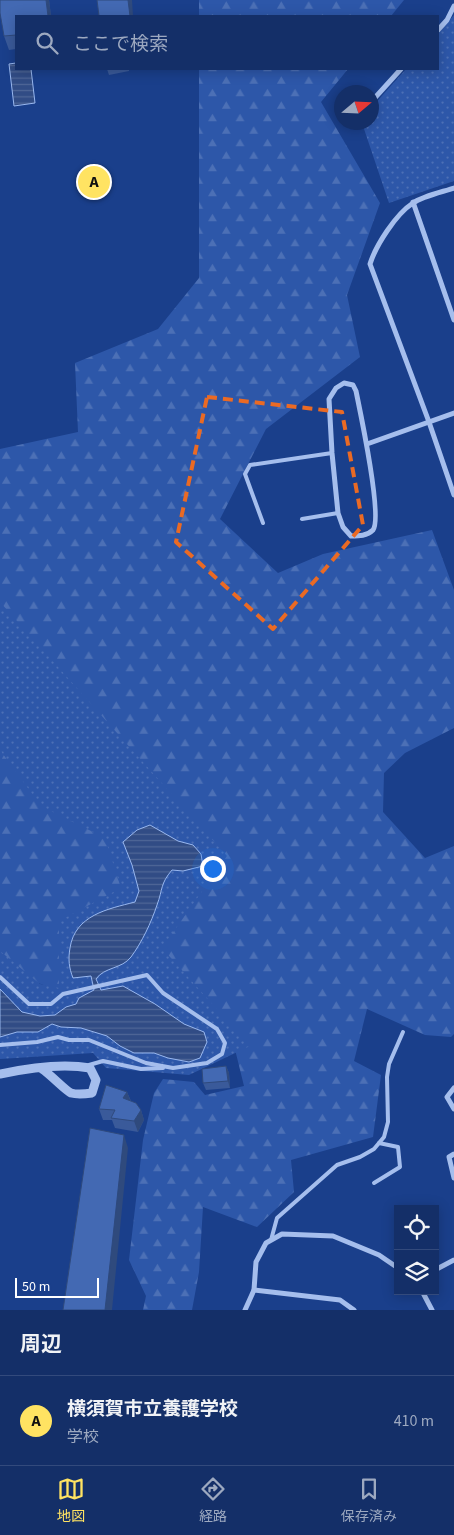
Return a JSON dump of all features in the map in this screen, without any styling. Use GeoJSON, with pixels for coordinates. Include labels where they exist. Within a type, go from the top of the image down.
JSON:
{"type":"FeatureCollection","features":[{"type":"Feature","properties":{"kind":"street"},"geometry":{"type":"LineString","coordinates":[[439,29],[447,20],[454,6]]}},
{"type":"Feature","properties":{"kind":"street"},"geometry":{"type":"LineString","coordinates":[[379,94],[401,70]]}},
{"type":"Feature","properties":{"kind":"street"},"geometry":{"type":"LineString","coordinates":[[454,188],[413,202],[397,218],[373,253],[370,264],[454,495]]}},
{"type":"Feature","properties":{"kind":"street"},"geometry":{"type":"LineString","coordinates":[[413,202],[454,320]]}},
{"type":"Feature","properties":{"kind":"street"},"geometry":{"type":"LineString","coordinates":[[344,383],[353,384],[367,444],[376,510],[375,525],[372,531],[363,536],[351,536],[342,527],[338,513],[332,453],[329,399],[336,388],[344,383]]}},
{"type":"Feature","properties":{"kind":"street"},"geometry":{"type":"LineString","coordinates":[[367,444],[454,413]]}},
{"type":"Feature","properties":{"kind":"street"},"geometry":{"type":"LineString","coordinates":[[0,1074],[42,1068],[75,1065],[90,1068],[96,1080],[92,1094],[69,1092],[42,1068]]}},
{"type":"Feature","properties":{"kind":"street"},"geometry":{"type":"LineString","coordinates":[[454,1088],[447,1097],[454,1110]]}},
{"type":"Feature","properties":{"kind":"street"},"geometry":{"type":"LineString","coordinates":[[454,1154],[449,1157],[454,1178]]}},
{"type":"Feature","properties":{"kind":"street"},"geometry":{"type":"LineString","coordinates":[[245,1310],[254,1290],[256,1262],[266,1242],[282,1234],[333,1236],[379,1255],[394,1265]]}},
{"type":"Feature","properties":{"kind":"street"},"geometry":{"type":"LineString","coordinates":[[439,1268],[454,1260]]}},
{"type":"Feature","properties":{"kind":"street"},"geometry":{"type":"LineString","coordinates":[[254,1290],[340,1300],[354,1310]]}},
{"type":"Feature","properties":{"kind":"street"},"geometry":{"type":"LineString","coordinates":[[424,1295],[432,1310]]}},
{"type":"Feature","properties":{"kind":"lane"},"geometry":{"type":"LineString","coordinates":[[262,523],[245,474],[250,465],[332,453]]}},
{"type":"Feature","properties":{"kind":"lane"},"geometry":{"type":"LineString","coordinates":[[302,519],[338,513]]}},
{"type":"Feature","properties":{"kind":"lane"},"geometry":{"type":"LineString","coordinates":[[0,977],[29,1004],[51,1004],[63,994],[147,975],[163,992],[217,1029],[225,1042],[222,1054],[207,1064],[141,1069],[103,1061],[85,1067]]}},
{"type":"Feature","properties":{"kind":"lane"},"geometry":{"type":"LineString","coordinates":[[272,1240],[278,1218],[337,1165],[360,1157],[374,1149],[384,1137],[388,1122],[387,1077],[389,1064],[403,1032]]}},
{"type":"Feature","properties":{"kind":"lane"},"geometry":{"type":"LineString","coordinates":[[0,1045],[37,1042],[58,1037],[69,1040],[89,1040],[146,1063],[173,1068]]}},
{"type":"Feature","properties":{"kind":"lane"},"geometry":{"type":"LineString","coordinates":[[374,1183],[400,1167],[398,1147],[379,1143]]}},
{"type":"Feature","properties":{"kind":"highlighted area"},"geometry":{"type":"Polygon","coordinates":[[[207,397],[342,412],[363,525],[273,629],[176,542],[207,397]]]}},
{"type":"Feature","properties":{"kind":"green space"},"geometry":{"type":"Polygon","coordinates":[[[199,0],[404,0],[392,15],[199,15],[199,0]]]}},
{"type":"Feature","properties":{"kind":"green space"},"geometry":{"type":"Polygon","coordinates":[[[454,15],[454,181],[389,203],[364,130],[379,130],[379,99],[405,70],[439,70],[439,33],[454,15]]]}},
{"type":"Feature","properties":{"kind":"green space"},"geometry":{"type":"Polygon","coordinates":[[[199,70],[347,70],[321,102],[334,124],[334,130],[337,130],[380,203],[347,295],[360,357],[266,429],[220,519],[278,573],[323,554],[432,530],[454,590],[454,728],[405,753],[384,773],[383,812],[425,858],[454,846],[454,1034],[451,1037],[425,1035],[367,1009],[354,1061],[381,1075],[373,1137],[291,1160],[294,1192],[257,1227],[203,1207],[199,1272],[192,1310],[143,1310],[146,1296],[129,1260],[143,1140],[154,1093],[163,1079],[194,1082],[205,1095],[244,1086],[230,1029],[79,998],[0,969],[0,449],[78,432],[75,363],[158,329],[199,278],[199,70]]]}},
{"type":"Feature","properties":{"kind":"green space"},"geometry":{"type":"Polygon","coordinates":[[[0,602],[227,856],[162,948],[250,1046],[189,1075],[106,1068],[93,1053],[0,1059],[0,951],[40,984],[59,988],[59,921],[121,888],[105,838],[41,806],[0,750],[0,602]]]}},
{"type":"Feature","properties":{"kind":"shaded area"},"geometry":{"type":"Polygon","coordinates":[[[15,63],[15,70],[31,70],[35,103],[14,106],[9,64],[15,63]]]}},
{"type":"Feature","properties":{"kind":"shaded area"},"geometry":{"type":"Polygon","coordinates":[[[150,825],[178,841],[193,845],[201,854],[203,866],[183,871],[172,870],[164,883],[155,912],[146,932],[131,957],[123,964],[99,975],[96,979],[101,990],[123,986],[155,1004],[184,1024],[204,1032],[207,1042],[200,1058],[189,1062],[154,1053],[134,1053],[120,1046],[107,1036],[81,1028],[61,1027],[52,1024],[38,1032],[17,1032],[0,1037],[0,989],[22,1012],[40,1016],[55,1015],[66,1007],[76,1004],[79,998],[94,990],[91,976],[73,978],[69,960],[73,937],[78,928],[94,915],[135,902],[139,891],[123,842],[137,830],[150,825]]]}},
{"type":"Feature","properties":{"kind":"building"},"geometry":{"type":"Polygon","coordinates":[[[0,0],[46,0],[48,15],[15,15],[15,35],[4,36],[0,0]]]}},
{"type":"Feature","properties":{"kind":"building"},"geometry":{"type":"Polygon","coordinates":[[[97,0],[128,0],[130,15],[99,15],[97,0]]]}},
{"type":"Feature","properties":{"kind":"building"},"geometry":{"type":"Polygon","coordinates":[[[226,1066],[228,1081],[203,1083],[202,1069],[226,1066]]]}},
{"type":"Feature","properties":{"kind":"building"},"geometry":{"type":"Polygon","coordinates":[[[106,1085],[127,1092],[123,1098],[136,1103],[141,1110],[134,1121],[111,1118],[115,1110],[99,1109],[106,1085]]]}},
{"type":"Feature","properties":{"kind":"building"},"geometry":{"type":"Polygon","coordinates":[[[90,1128],[124,1135],[105,1310],[63,1310],[90,1128]]]}},
{"type":"Feature","properties":{"kind":"place","name":"横須賀市立養護学校"},"geometry":{"type":"Point","coordinates":[94,182]}}]}
